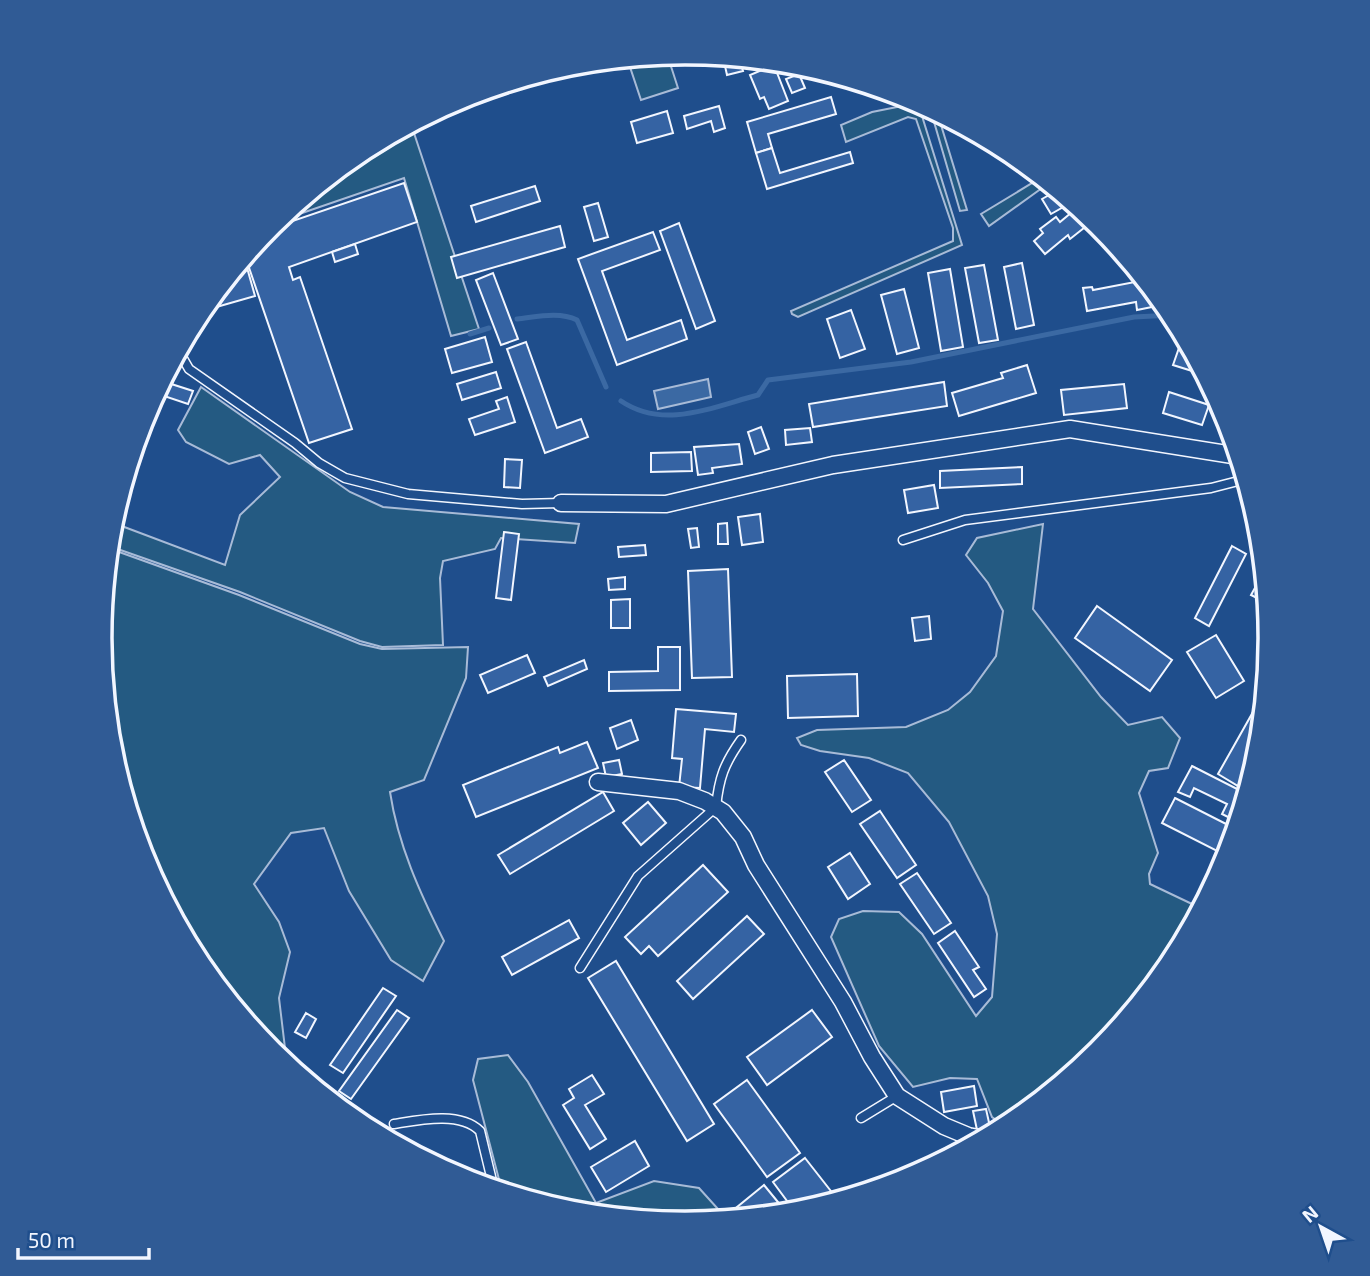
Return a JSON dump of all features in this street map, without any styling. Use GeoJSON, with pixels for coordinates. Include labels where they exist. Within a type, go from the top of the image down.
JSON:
{"type":"FeatureCollection","features":[{"type":"Feature","properties":{"kind":"street"},"geometry":{"type":"LineString","coordinates":[[561,503],[666,504],[833,465],[1070,429],[1228,454]]}},
{"type":"Feature","properties":{"kind":"street"},"geometry":{"type":"LineString","coordinates":[[598,782],[679,791],[723,812],[743,837],[756,865],[843,1002],[872,1057],[897,1096],[944,1126],[968,1136]]}},
{"type":"Feature","properties":{"kind":"lane"},"geometry":{"type":"LineString","coordinates":[[184,360],[189,369],[295,443],[319,463],[345,478],[408,495],[561,503]]}},
{"type":"Feature","properties":{"kind":"lane"},"geometry":{"type":"LineString","coordinates":[[903,540],[965,520],[1211,488],[1236,481]]}},
{"type":"Feature","properties":{"kind":"lane"},"geometry":{"type":"LineString","coordinates":[[580,968],[638,876],[716,807],[718,780],[727,759],[741,740]]}},
{"type":"Feature","properties":{"kind":"lane"},"geometry":{"type":"LineString","coordinates":[[861,1118],[897,1096]]}},
{"type":"Feature","properties":{"kind":"lane"},"geometry":{"type":"LineString","coordinates":[[394,1124],[444,1119],[474,1124],[480,1131],[491,1177]]}},
{"type":"Feature","properties":{"kind":"shaded area"},"geometry":{"type":"Polygon","coordinates":[[[671,65],[678,88],[641,100],[630,68],[671,65]]]}},
{"type":"Feature","properties":{"kind":"shaded area"},"geometry":{"type":"Polygon","coordinates":[[[900,106],[922,116],[962,245],[798,317],[791,311],[953,241],[953,228],[916,119],[908,117],[846,142],[841,125],[872,112],[900,106]]]}},
{"type":"Feature","properties":{"kind":"shaded area"},"geometry":{"type":"Polygon","coordinates":[[[934,122],[941,125],[967,210],[960,211],[934,122]]]}},
{"type":"Feature","properties":{"kind":"shaded area"},"geometry":{"type":"Polygon","coordinates":[[[414,133],[479,329],[451,336],[404,178],[300,214],[367,161],[414,133]]]}},
{"type":"Feature","properties":{"kind":"shaded area"},"geometry":{"type":"Polygon","coordinates":[[[1033,182],[1041,189],[989,226],[981,214],[1033,182]]]}},
{"type":"Feature","properties":{"kind":"shaded area"},"geometry":{"type":"Polygon","coordinates":[[[708,379],[711,397],[658,409],[654,391],[708,379]]]}},
{"type":"Feature","properties":{"kind":"shaded area"},"geometry":{"type":"Polygon","coordinates":[[[201,387],[350,492],[383,507],[579,524],[575,543],[501,538],[495,549],[443,561],[440,578],[443,645],[382,647],[360,641],[240,592],[119,550],[123,526],[225,565],[240,515],[280,477],[260,455],[229,464],[186,442],[178,430],[201,387]]]}},
{"type":"Feature","properties":{"kind":"shaded area"},"geometry":{"type":"Polygon","coordinates":[[[1043,524],[1033,609],[1101,697],[1128,725],[1162,717],[1180,738],[1168,768],[1149,771],[1139,793],[1158,853],[1149,874],[1150,884],[1193,903],[1162,956],[1116,1016],[1063,1069],[996,1120],[992,1117],[977,1079],[950,1078],[913,1087],[879,1046],[831,937],[839,919],[863,911],[899,912],[922,934],[976,1016],[992,997],[997,934],[988,896],[949,822],[908,773],[869,758],[820,751],[801,745],[797,738],[817,730],[906,727],[948,710],[970,692],[996,656],[1003,611],[988,583],[966,555],[977,538],[1043,524]]]}},
{"type":"Feature","properties":{"kind":"shaded area"},"geometry":{"type":"Polygon","coordinates":[[[119,552],[239,595],[360,644],[382,649],[468,647],[466,678],[424,780],[390,792],[398,831],[411,868],[444,941],[423,981],[391,960],[349,891],[324,828],[291,833],[254,884],[279,922],[290,952],[279,998],[285,1048],[254,1016],[208,956],[171,892],[142,822],[123,750],[113,675],[113,601],[119,552]]]}},
{"type":"Feature","properties":{"kind":"shaded area"},"geometry":{"type":"Polygon","coordinates":[[[508,1055],[528,1082],[596,1203],[654,1181],[699,1188],[719,1210],[648,1210],[610,1206],[537,1192],[499,1180],[473,1080],[478,1059],[508,1055]]]}},
{"type":"Feature","properties":{"kind":"building"},"geometry":{"type":"Polygon","coordinates":[[[725,66],[742,68],[743,71],[727,75],[725,66]]]}},
{"type":"Feature","properties":{"kind":"building"},"geometry":{"type":"Polygon","coordinates":[[[761,70],[777,73],[788,101],[769,109],[764,97],[760,99],[750,75],[761,70]]]}},
{"type":"Feature","properties":{"kind":"building"},"geometry":{"type":"Polygon","coordinates":[[[800,77],[805,88],[792,93],[786,79],[800,77]]]}},
{"type":"Feature","properties":{"kind":"building"},"geometry":{"type":"Polygon","coordinates":[[[831,97],[836,114],[768,134],[772,148],[756,153],[747,122],[831,97]]]}},
{"type":"Feature","properties":{"kind":"building"},"geometry":{"type":"Polygon","coordinates":[[[719,106],[725,128],[714,132],[711,121],[687,129],[684,116],[719,106]]]}},
{"type":"Feature","properties":{"kind":"building"},"geometry":{"type":"Polygon","coordinates":[[[667,111],[673,133],[637,143],[631,122],[667,111]]]}},
{"type":"Feature","properties":{"kind":"building"},"geometry":{"type":"Polygon","coordinates":[[[772,148],[780,173],[850,152],[853,163],[767,189],[756,153],[772,148]]]}},
{"type":"Feature","properties":{"kind":"building"},"geometry":{"type":"Polygon","coordinates":[[[404,183],[417,222],[289,267],[293,280],[300,277],[352,429],[309,443],[249,267],[292,221],[404,183]]]}},
{"type":"Feature","properties":{"kind":"building"},"geometry":{"type":"Polygon","coordinates":[[[535,186],[540,201],[476,222],[471,206],[535,186]]]}},
{"type":"Feature","properties":{"kind":"building"},"geometry":{"type":"Polygon","coordinates":[[[1049,195],[1063,207],[1051,214],[1042,199],[1049,195]]]}},
{"type":"Feature","properties":{"kind":"building"},"geometry":{"type":"Polygon","coordinates":[[[598,203],[608,237],[594,241],[584,207],[598,203]]]}},
{"type":"Feature","properties":{"kind":"building"},"geometry":{"type":"Polygon","coordinates":[[[1070,214],[1084,228],[1070,239],[1068,235],[1045,254],[1034,241],[1043,233],[1040,229],[1056,217],[1060,222],[1070,214]]]}},
{"type":"Feature","properties":{"kind":"building"},"geometry":{"type":"Polygon","coordinates":[[[679,223],[715,321],[696,329],[660,231],[679,223]]]}},
{"type":"Feature","properties":{"kind":"building"},"geometry":{"type":"Polygon","coordinates":[[[560,226],[565,247],[457,278],[451,257],[560,226]]]}},
{"type":"Feature","properties":{"kind":"building"},"geometry":{"type":"Polygon","coordinates":[[[653,232],[660,250],[602,271],[627,340],[681,320],[687,339],[617,365],[578,259],[653,232]]]}},
{"type":"Feature","properties":{"kind":"building"},"geometry":{"type":"Polygon","coordinates":[[[355,244],[358,254],[335,262],[332,252],[355,244]]]}},
{"type":"Feature","properties":{"kind":"building"},"geometry":{"type":"Polygon","coordinates":[[[1022,263],[1034,325],[1016,329],[1004,267],[1022,263]]]}},
{"type":"Feature","properties":{"kind":"building"},"geometry":{"type":"Polygon","coordinates":[[[984,265],[998,340],[979,343],[965,268],[984,265]]]}},
{"type":"Feature","properties":{"kind":"building"},"geometry":{"type":"Polygon","coordinates":[[[247,268],[255,296],[217,307],[247,268]]]}},
{"type":"Feature","properties":{"kind":"building"},"geometry":{"type":"Polygon","coordinates":[[[950,269],[963,347],[941,351],[928,273],[950,269]]]}},
{"type":"Feature","properties":{"kind":"building"},"geometry":{"type":"Polygon","coordinates":[[[493,273],[518,339],[501,345],[476,280],[493,273]]]}},
{"type":"Feature","properties":{"kind":"building"},"geometry":{"type":"Polygon","coordinates":[[[1134,282],[1153,307],[1137,310],[1136,302],[1087,311],[1083,288],[1092,287],[1093,290],[1134,282]]]}},
{"type":"Feature","properties":{"kind":"building"},"geometry":{"type":"Polygon","coordinates":[[[904,289],[919,348],[897,354],[881,295],[904,289]]]}},
{"type":"Feature","properties":{"kind":"building"},"geometry":{"type":"Polygon","coordinates":[[[851,310],[865,349],[840,358],[827,319],[851,310]]]}},
{"type":"Feature","properties":{"kind":"building"},"geometry":{"type":"Polygon","coordinates":[[[485,337],[492,362],[452,373],[445,349],[485,337]]]}},
{"type":"Feature","properties":{"kind":"building"},"geometry":{"type":"Polygon","coordinates":[[[526,342],[557,428],[581,419],[588,437],[545,453],[507,349],[526,342]]]}},
{"type":"Feature","properties":{"kind":"building"},"geometry":{"type":"Polygon","coordinates":[[[1179,348],[1192,371],[1173,365],[1179,348]]]}},
{"type":"Feature","properties":{"kind":"building"},"geometry":{"type":"Polygon","coordinates":[[[1027,365],[1036,393],[959,416],[952,393],[1003,378],[1001,373],[1027,365]]]}},
{"type":"Feature","properties":{"kind":"building"},"geometry":{"type":"Polygon","coordinates":[[[496,372],[501,388],[462,400],[457,384],[496,372]]]}},
{"type":"Feature","properties":{"kind":"building"},"geometry":{"type":"Polygon","coordinates":[[[944,382],[947,406],[813,427],[809,404],[944,382]]]}},
{"type":"Feature","properties":{"kind":"building"},"geometry":{"type":"Polygon","coordinates":[[[171,384],[193,391],[188,404],[165,396],[171,384]]]}},
{"type":"Feature","properties":{"kind":"building"},"geometry":{"type":"Polygon","coordinates":[[[1124,384],[1127,408],[1064,415],[1061,390],[1124,384]]]}},
{"type":"Feature","properties":{"kind":"building"},"geometry":{"type":"Polygon","coordinates":[[[1169,392],[1209,405],[1202,425],[1163,413],[1169,392]]]}},
{"type":"Feature","properties":{"kind":"building"},"geometry":{"type":"Polygon","coordinates":[[[507,397],[515,422],[475,435],[469,419],[499,409],[496,401],[507,397]]]}},
{"type":"Feature","properties":{"kind":"building"},"geometry":{"type":"Polygon","coordinates":[[[761,427],[769,449],[755,454],[748,432],[761,427]]]}},
{"type":"Feature","properties":{"kind":"building"},"geometry":{"type":"Polygon","coordinates":[[[810,428],[812,442],[786,445],[785,430],[810,428]]]}},
{"type":"Feature","properties":{"kind":"building"},"geometry":{"type":"Polygon","coordinates":[[[739,444],[742,464],[712,468],[713,473],[698,475],[694,447],[739,444]]]}},
{"type":"Feature","properties":{"kind":"building"},"geometry":{"type":"Polygon","coordinates":[[[691,452],[692,471],[651,472],[651,453],[691,452]]]}},
{"type":"Feature","properties":{"kind":"building"},"geometry":{"type":"Polygon","coordinates":[[[505,459],[522,460],[520,488],[504,487],[505,459]]]}},
{"type":"Feature","properties":{"kind":"building"},"geometry":{"type":"Polygon","coordinates":[[[1022,467],[1022,484],[940,488],[940,471],[1022,467]]]}},
{"type":"Feature","properties":{"kind":"building"},"geometry":{"type":"Polygon","coordinates":[[[934,485],[938,508],[908,513],[904,490],[934,485]]]}},
{"type":"Feature","properties":{"kind":"building"},"geometry":{"type":"Polygon","coordinates":[[[760,514],[763,542],[742,545],[738,517],[760,514]]]}},
{"type":"Feature","properties":{"kind":"building"},"geometry":{"type":"Polygon","coordinates":[[[727,523],[728,544],[718,544],[718,524],[727,523]]]}},
{"type":"Feature","properties":{"kind":"building"},"geometry":{"type":"Polygon","coordinates":[[[697,528],[699,547],[691,548],[688,529],[697,528]]]}},
{"type":"Feature","properties":{"kind":"building"},"geometry":{"type":"Polygon","coordinates":[[[504,532],[519,534],[511,600],[496,598],[504,532]]]}},
{"type":"Feature","properties":{"kind":"building"},"geometry":{"type":"Polygon","coordinates":[[[645,545],[646,555],[619,557],[618,547],[645,545]]]}},
{"type":"Feature","properties":{"kind":"building"},"geometry":{"type":"Polygon","coordinates":[[[1232,546],[1246,554],[1209,626],[1195,618],[1232,546]]]}},
{"type":"Feature","properties":{"kind":"building"},"geometry":{"type":"Polygon","coordinates":[[[728,569],[732,677],[692,678],[688,571],[728,569]]]}},
{"type":"Feature","properties":{"kind":"building"},"geometry":{"type":"Polygon","coordinates":[[[625,577],[625,589],[609,590],[608,579],[625,577]]]}},
{"type":"Feature","properties":{"kind":"building"},"geometry":{"type":"Polygon","coordinates":[[[630,599],[630,628],[611,628],[611,600],[630,599]]]}},
{"type":"Feature","properties":{"kind":"building"},"geometry":{"type":"Polygon","coordinates":[[[1097,606],[1172,660],[1150,691],[1075,638],[1097,606]]]}},
{"type":"Feature","properties":{"kind":"building"},"geometry":{"type":"Polygon","coordinates":[[[929,616],[931,639],[915,641],[912,618],[929,616]]]}},
{"type":"Feature","properties":{"kind":"building"},"geometry":{"type":"Polygon","coordinates":[[[1216,635],[1244,681],[1216,698],[1187,652],[1216,635]]]}},
{"type":"Feature","properties":{"kind":"building"},"geometry":{"type":"Polygon","coordinates":[[[658,647],[680,647],[680,690],[609,691],[609,672],[658,671],[658,647]]]}},
{"type":"Feature","properties":{"kind":"building"},"geometry":{"type":"Polygon","coordinates":[[[527,655],[535,673],[488,693],[480,675],[527,655]]]}},
{"type":"Feature","properties":{"kind":"building"},"geometry":{"type":"Polygon","coordinates":[[[584,660],[587,669],[548,686],[544,677],[584,660]]]}},
{"type":"Feature","properties":{"kind":"building"},"geometry":{"type":"Polygon","coordinates":[[[857,674],[858,716],[788,718],[787,676],[857,674]]]}},
{"type":"Feature","properties":{"kind":"building"},"geometry":{"type":"Polygon","coordinates":[[[676,709],[736,714],[734,732],[705,729],[700,788],[679,787],[682,759],[672,758],[676,709]]]}},
{"type":"Feature","properties":{"kind":"building"},"geometry":{"type":"Polygon","coordinates":[[[1253,712],[1238,786],[1218,774],[1253,712]]]}},
{"type":"Feature","properties":{"kind":"building"},"geometry":{"type":"Polygon","coordinates":[[[631,720],[638,740],[617,749],[610,728],[631,720]]]}},
{"type":"Feature","properties":{"kind":"building"},"geometry":{"type":"Polygon","coordinates":[[[587,742],[598,768],[476,817],[463,785],[558,747],[560,753],[587,742]]]}},
{"type":"Feature","properties":{"kind":"building"},"geometry":{"type":"Polygon","coordinates":[[[619,760],[622,774],[606,777],[603,763],[619,760]]]}},
{"type":"Feature","properties":{"kind":"building"},"geometry":{"type":"Polygon","coordinates":[[[844,760],[871,800],[852,812],[825,772],[844,760]]]}},
{"type":"Feature","properties":{"kind":"building"},"geometry":{"type":"Polygon","coordinates":[[[1192,766],[1238,789],[1229,818],[1222,814],[1227,804],[1194,788],[1190,797],[1178,792],[1192,766]]]}},
{"type":"Feature","properties":{"kind":"building"},"geometry":{"type":"Polygon","coordinates":[[[603,792],[614,811],[510,874],[498,855],[603,792]]]}},
{"type":"Feature","properties":{"kind":"building"},"geometry":{"type":"Polygon","coordinates":[[[1175,798],[1227,824],[1217,851],[1162,823],[1175,798]]]}},
{"type":"Feature","properties":{"kind":"building"},"geometry":{"type":"Polygon","coordinates":[[[648,802],[666,823],[641,845],[623,823],[648,802]]]}},
{"type":"Feature","properties":{"kind":"building"},"geometry":{"type":"Polygon","coordinates":[[[880,811],[916,865],[897,878],[860,824],[880,811]]]}},
{"type":"Feature","properties":{"kind":"building"},"geometry":{"type":"Polygon","coordinates":[[[850,853],[870,884],[848,899],[828,867],[850,853]]]}},
{"type":"Feature","properties":{"kind":"building"},"geometry":{"type":"Polygon","coordinates":[[[703,865],[728,892],[658,956],[649,946],[641,954],[625,937],[703,865]]]}},
{"type":"Feature","properties":{"kind":"building"},"geometry":{"type":"Polygon","coordinates":[[[917,873],[951,923],[934,934],[900,884],[917,873]]]}},
{"type":"Feature","properties":{"kind":"building"},"geometry":{"type":"Polygon","coordinates":[[[747,916],[764,934],[693,999],[677,981],[747,916]]]}},
{"type":"Feature","properties":{"kind":"building"},"geometry":{"type":"Polygon","coordinates":[[[569,920],[579,938],[512,975],[502,957],[569,920]]]}},
{"type":"Feature","properties":{"kind":"building"},"geometry":{"type":"Polygon","coordinates":[[[955,931],[979,967],[973,970],[986,989],[974,997],[938,943],[955,931]]]}},
{"type":"Feature","properties":{"kind":"building"},"geometry":{"type":"Polygon","coordinates":[[[616,961],[714,1124],[687,1141],[588,978],[616,961]]]}},
{"type":"Feature","properties":{"kind":"building"},"geometry":{"type":"Polygon","coordinates":[[[383,988],[396,996],[343,1073],[330,1065],[383,988]]]}},
{"type":"Feature","properties":{"kind":"building"},"geometry":{"type":"Polygon","coordinates":[[[397,1010],[409,1018],[351,1099],[339,1091],[397,1010]]]}},
{"type":"Feature","properties":{"kind":"building"},"geometry":{"type":"Polygon","coordinates":[[[812,1010],[832,1037],[767,1085],[747,1057],[812,1010]]]}},
{"type":"Feature","properties":{"kind":"building"},"geometry":{"type":"Polygon","coordinates":[[[306,1013],[316,1019],[306,1038],[295,1032],[306,1013]]]}},
{"type":"Feature","properties":{"kind":"building"},"geometry":{"type":"Polygon","coordinates":[[[592,1075],[604,1094],[585,1105],[606,1139],[590,1149],[563,1105],[574,1098],[569,1089],[592,1075]]]}},
{"type":"Feature","properties":{"kind":"building"},"geometry":{"type":"Polygon","coordinates":[[[747,1080],[800,1153],[767,1177],[714,1104],[747,1080]]]}},
{"type":"Feature","properties":{"kind":"building"},"geometry":{"type":"Polygon","coordinates":[[[974,1086],[977,1106],[944,1112],[941,1092],[974,1086]]]}},
{"type":"Feature","properties":{"kind":"building"},"geometry":{"type":"Polygon","coordinates":[[[986,1109],[989,1123],[977,1130],[973,1111],[986,1109]]]}},
{"type":"Feature","properties":{"kind":"building"},"geometry":{"type":"Polygon","coordinates":[[[635,1141],[649,1166],[606,1192],[591,1167],[635,1141]]]}},
{"type":"Feature","properties":{"kind":"building"},"geometry":{"type":"Polygon","coordinates":[[[805,1158],[832,1192],[787,1202],[773,1182],[805,1158]]]}},
{"type":"Feature","properties":{"kind":"building"},"geometry":{"type":"Polygon","coordinates":[[[764,1185],[779,1203],[760,1206],[735,1209],[764,1185]]]}},
{"type":"Feature","properties":{"kind":"waterway"},"geometry":{"type":"LineString","coordinates":[[517,319],[555,315],[577,320],[606,387]]}},
{"type":"Feature","properties":{"kind":"waterway"},"geometry":{"type":"LineString","coordinates":[[621,401],[637,410],[654,414],[688,413],[758,395],[768,380],[911,362],[1134,317],[1159,316]]}},
{"type":"Feature","properties":{"kind":"waterway"},"geometry":{"type":"LineString","coordinates":[[470,334],[489,328]]}}]}
